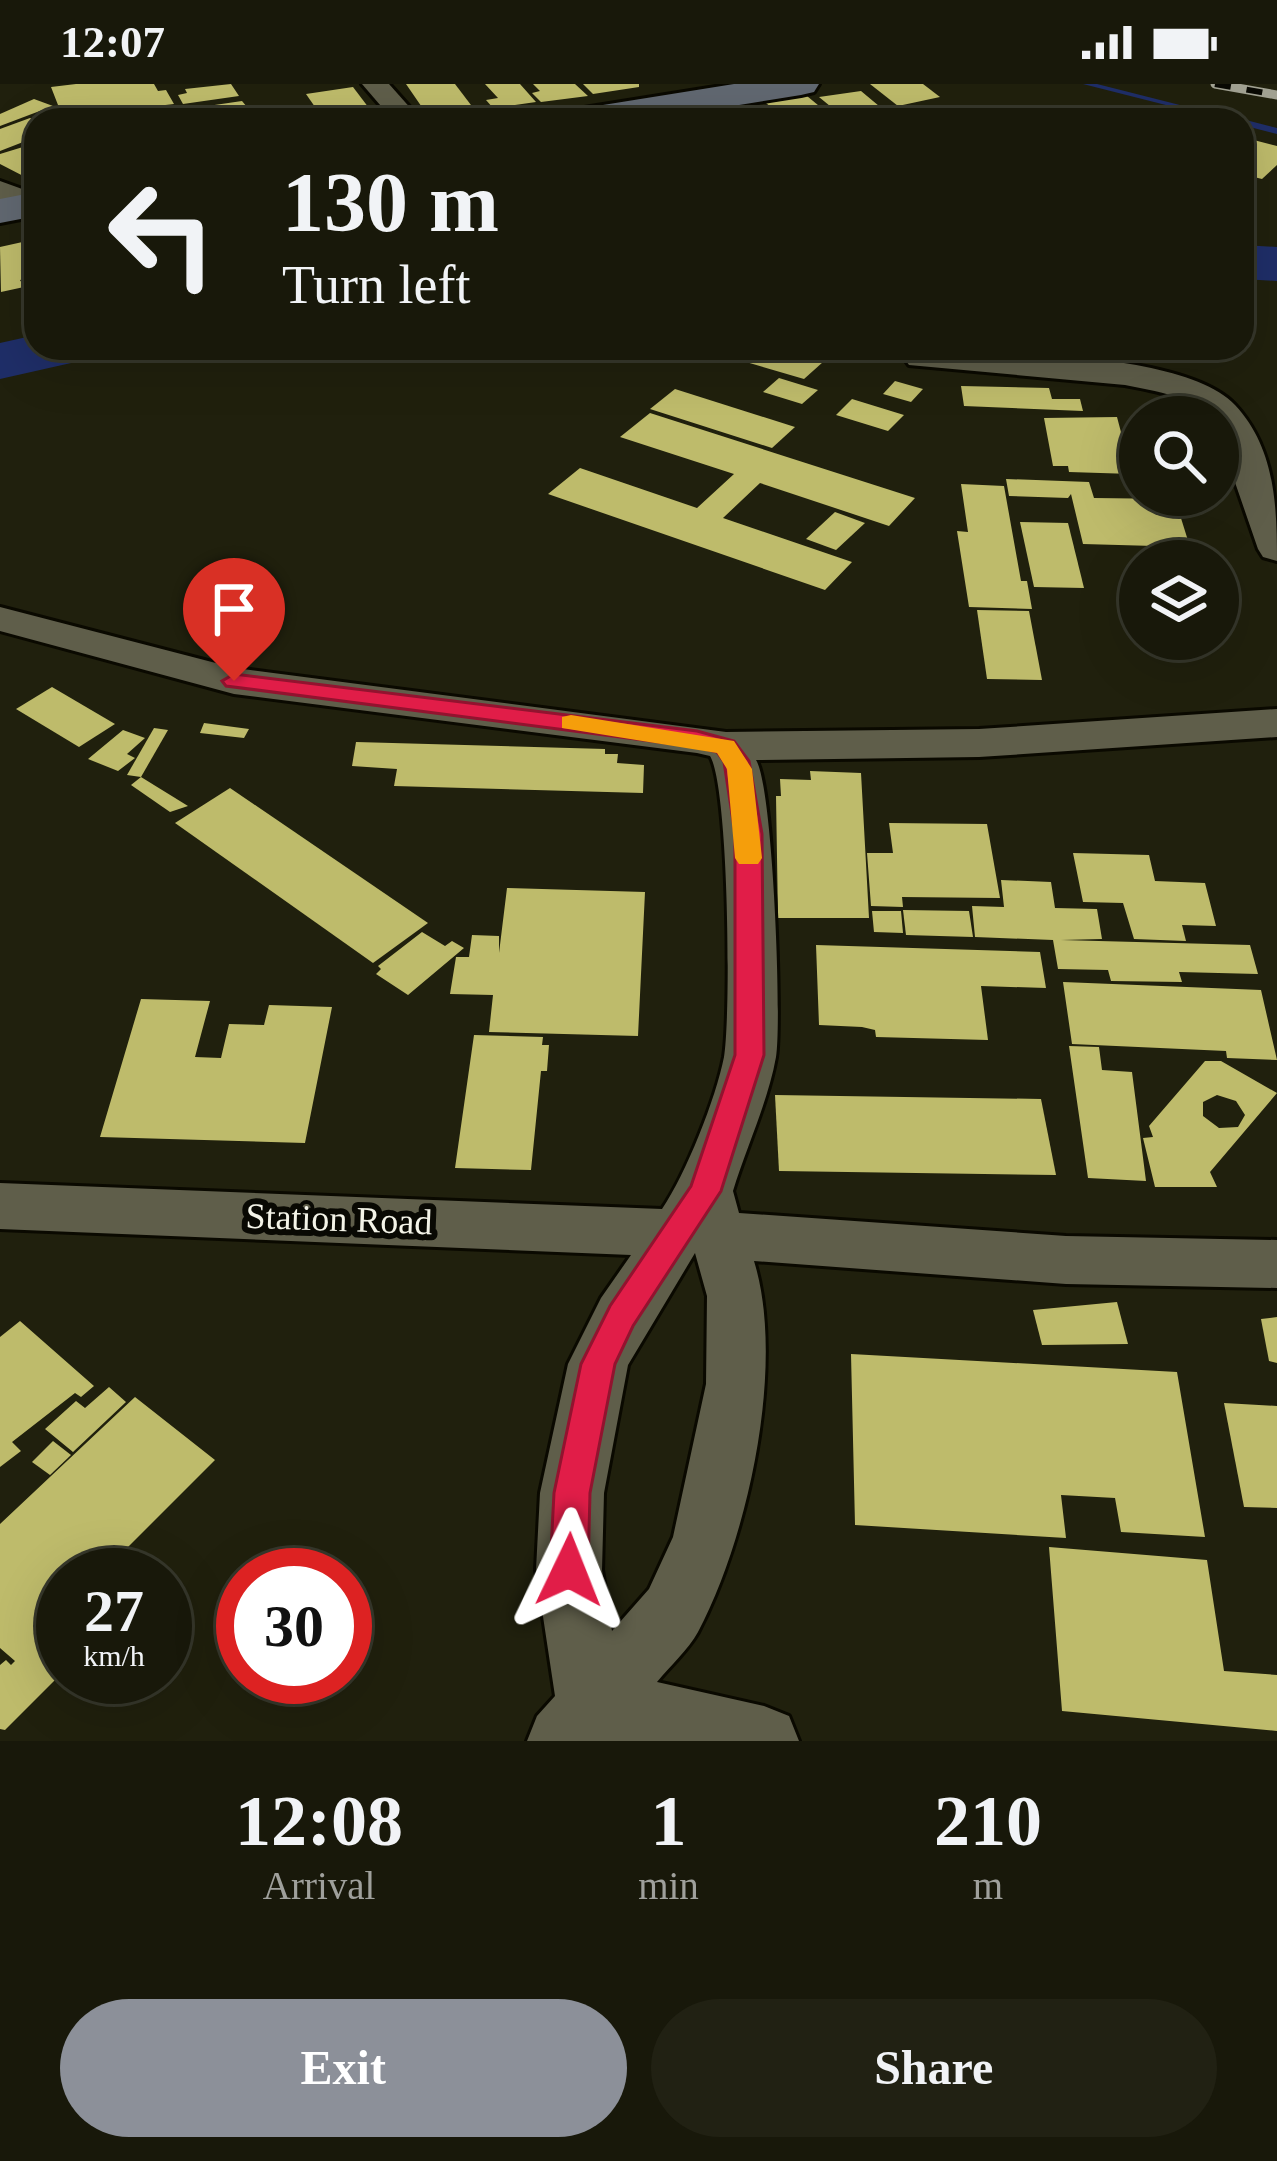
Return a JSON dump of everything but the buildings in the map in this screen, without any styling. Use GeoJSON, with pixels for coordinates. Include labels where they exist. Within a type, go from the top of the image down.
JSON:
{"type":"FeatureCollection","features":[{"type":"Feature","properties":{"kind":"street"},"geometry":{"type":"LineString","coordinates":[[376,84],[397,108]]}},
{"type":"Feature","properties":{"kind":"street"},"geometry":{"type":"LineString","coordinates":[[652,108],[801,84]]}},
{"type":"Feature","properties":{"kind":"street"},"geometry":{"type":"LineString","coordinates":[[946,360],[1143,376],[1199,395],[1219,408],[1232,428],[1277,549]]}},
{"type":"Feature","properties":{"kind":"street"},"geometry":{"type":"LineString","coordinates":[[0,619],[234,681],[726,746],[979,742],[1277,723]]}},
{"type":"Feature","properties":{"kind":"street"},"geometry":{"type":"LineString","coordinates":[[576,1722],[569,1570],[572,1493],[598,1364],[622,1316],[700,1220],[750,1055],[748,834],[740,769],[726,746]]}},
{"type":"Feature","properties":{"kind":"street","name":"Station Road"},"geometry":{"type":"LineString","coordinates":[[0,1206],[700,1220],[1066,1260],[1277,1264]]}},
{"type":"Feature","properties":{"kind":"street"},"geometry":{"type":"LineString","coordinates":[[576,1722],[673,1612],[705,1538],[736,1384],[736,1296],[700,1220]]}},
{"type":"Feature","properties":{"kind":"street"},"geometry":{"type":"LineString","coordinates":[[576,1722],[764,1741]]}},
{"type":"Feature","properties":{"kind":"waterway"},"geometry":{"type":"LineString","coordinates":[[1087,84],[1186,108]]}},
{"type":"Feature","properties":{"kind":"waterway"},"geometry":{"type":"LineString","coordinates":[[1254,125],[1277,131]]}},
{"type":"Feature","properties":{"kind":"waterway"},"geometry":{"type":"LineString","coordinates":[[1254,263],[1277,264]]}},
{"type":"Feature","properties":{"kind":"waterway"},"geometry":{"type":"LineString","coordinates":[[0,361],[24,356]]}},
{"type":"Feature","properties":{"kind":"railway"},"geometry":{"type":"LineString","coordinates":[[1215,84],[1277,95]]}},
{"type":"Feature","properties":{"kind":"slow traffic"},"geometry":{"type":"LineString","coordinates":[[571,722],[726,746],[740,769],[748,858]]}},
{"type":"Feature","properties":{"kind":"route"},"geometry":{"type":"LineString","coordinates":[[234,681],[712,741],[726,746],[740,769],[748,834],[750,1055],[705,1191],[622,1316],[598,1364],[572,1493],[569,1570]]}}]}
